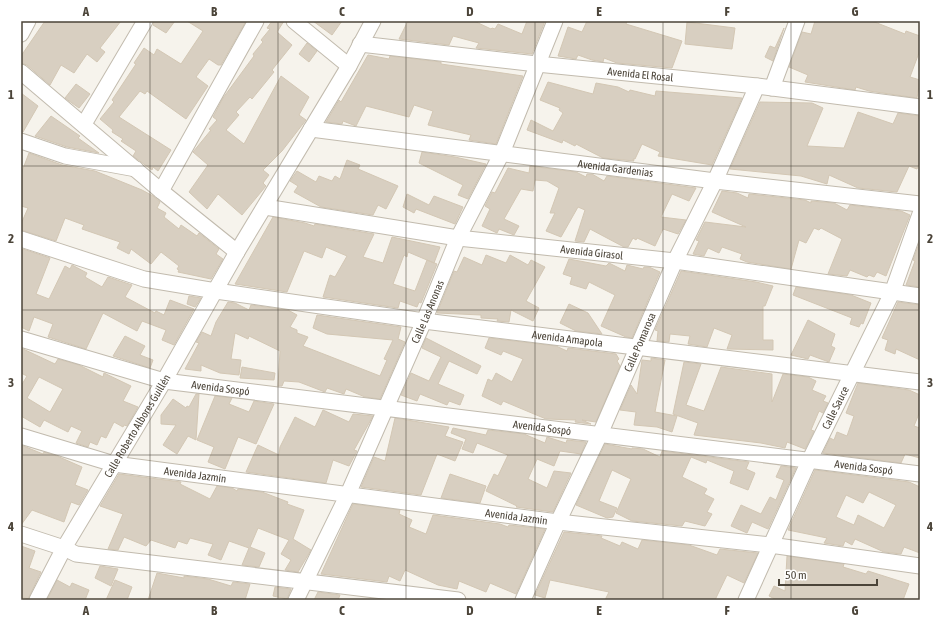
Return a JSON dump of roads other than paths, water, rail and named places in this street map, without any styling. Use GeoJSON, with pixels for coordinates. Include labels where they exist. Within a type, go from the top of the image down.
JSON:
{"type":"FeatureCollection","features":[{"type":"Feature","properties":{"kind":"street"},"geometry":{"type":"LineString","coordinates":[[21,34],[28,21]]}},
{"type":"Feature","properties":{"kind":"street"},"geometry":{"type":"LineString","coordinates":[[84,124],[145,21]]}},
{"type":"Feature","properties":{"kind":"street"},"geometry":{"type":"LineString","coordinates":[[161,191],[256,21]]}},
{"type":"Feature","properties":{"kind":"street"},"geometry":{"type":"LineString","coordinates":[[294,21],[349,66]]}},
{"type":"Feature","properties":{"kind":"street","name":"Calle Roberto Albores Guillén"},"geometry":{"type":"LineString","coordinates":[[37,600],[64,548],[164,381],[237,252],[349,66],[373,21]]}},
{"type":"Feature","properties":{"kind":"street","name":"Calle Las Anonas"},"geometry":{"type":"LineString","coordinates":[[296,600],[348,494],[384,409],[424,321],[458,238],[502,153],[555,21]]}},
{"type":"Feature","properties":{"kind":"street","name":"Calle Pomarosa"},"geometry":{"type":"LineString","coordinates":[[523,600],[600,434],[675,261],[715,181],[765,87],[797,21]]}},
{"type":"Feature","properties":{"kind":"street","name":"Avenida El Rosal"},"geometry":{"type":"LineString","coordinates":[[360,44],[537,64],[765,87],[920,106]]}},
{"type":"Feature","properties":{"kind":"street"},"geometry":{"type":"LineString","coordinates":[[21,72],[161,191],[237,252]]}},
{"type":"Feature","properties":{"kind":"street","name":"Avenida Gardenias"},"geometry":{"type":"LineString","coordinates":[[311,129],[715,181],[920,204]]}},
{"type":"Feature","properties":{"kind":"street"},"geometry":{"type":"LineString","coordinates":[[22,144],[65,156],[136,169]]}},
{"type":"Feature","properties":{"kind":"street","name":"Avenida Girasol"},"geometry":{"type":"LineString","coordinates":[[265,207],[458,238],[675,261],[920,296]]}},
{"type":"Feature","properties":{"kind":"street","name":"Calle Sauce"},"geometry":{"type":"LineString","coordinates":[[746,600],[809,462],[892,292],[920,214]]}},
{"type":"Feature","properties":{"kind":"street","name":"Avenida Amapola"},"geometry":{"type":"LineString","coordinates":[[21,239],[144,279],[216,291],[424,321],[920,382]]}},
{"type":"Feature","properties":{"kind":"street","name":"Avenida Sospó"},"geometry":{"type":"LineString","coordinates":[[21,339],[164,381],[384,409],[600,434],[809,462],[920,474]]}},
{"type":"Feature","properties":{"kind":"street","name":"Avenida Jazmín"},"geometry":{"type":"LineString","coordinates":[[21,436],[114,464],[558,522],[770,545],[920,566]]}},
{"type":"Feature","properties":{"kind":"street"},"geometry":{"type":"LineString","coordinates":[[21,534],[64,548],[76,554],[458,600]]}}]}
